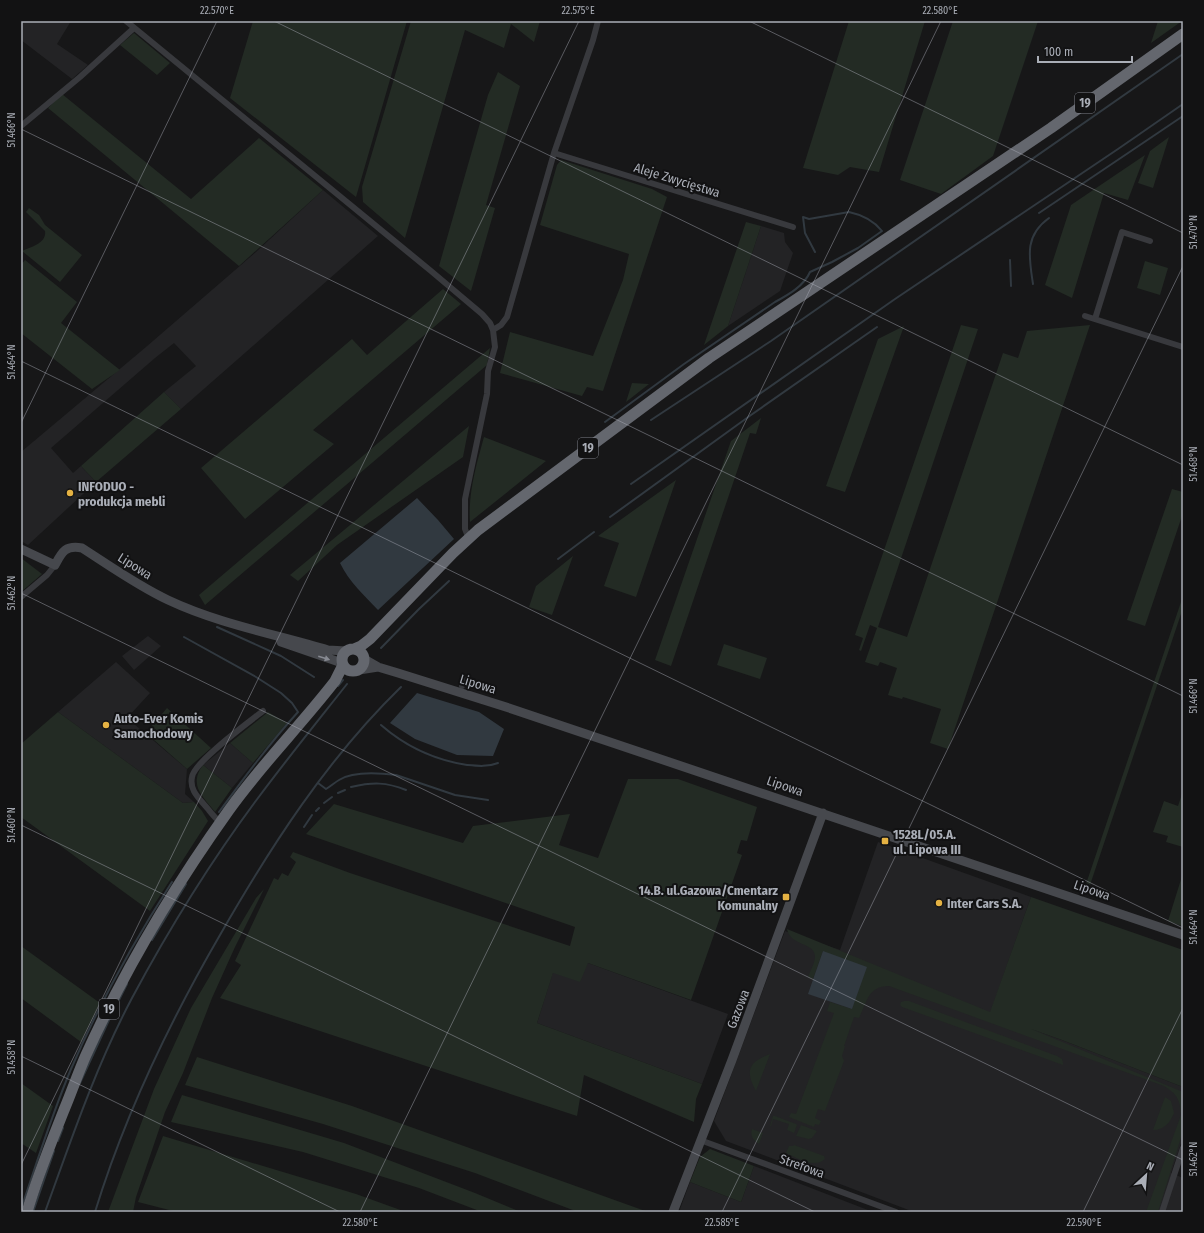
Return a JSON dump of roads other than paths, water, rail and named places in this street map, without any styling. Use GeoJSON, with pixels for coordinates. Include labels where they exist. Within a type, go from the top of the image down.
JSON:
{"type":"FeatureCollection","features":[{"type":"Feature","properties":{"kind":"highway","name":"19"},"geometry":{"type":"LineString","coordinates":[[357,653],[361,646],[370,639],[478,530],[709,358],[1051,128],[1183,34]]}},
{"type":"Feature","properties":{"kind":"highway"},"geometry":{"type":"LineString","coordinates":[[357,653],[363,664],[348,667],[342,657],[357,653]]}},
{"type":"Feature","properties":{"kind":"highway","name":"19"},"geometry":{"type":"LineString","coordinates":[[27,1212],[58,1126],[86,1056],[119,989],[151,930],[220,822],[253,778],[348,667]]}},
{"type":"Feature","properties":{"kind":"street"},"geometry":{"type":"LineString","coordinates":[[126,21],[482,314],[490,323],[493,330],[495,347],[488,371],[487,394],[465,499],[465,529],[469,539]]}},
{"type":"Feature","properties":{"kind":"street"},"geometry":{"type":"LineString","coordinates":[[493,330],[502,325],[507,317],[554,153],[593,40],[598,21]]}},
{"type":"Feature","properties":{"kind":"street"},"geometry":{"type":"LineString","coordinates":[[21,126],[80,77],[134,28]]}},
{"type":"Feature","properties":{"kind":"street","name":"Aleje Zwycięstwa"},"geometry":{"type":"LineString","coordinates":[[554,153],[793,227]]}},
{"type":"Feature","properties":{"kind":"street"},"geometry":{"type":"LineString","coordinates":[[1095,319],[1122,232],[1150,241]]}},
{"type":"Feature","properties":{"kind":"street"},"geometry":{"type":"LineString","coordinates":[[1085,316],[1183,347]]}},
{"type":"Feature","properties":{"kind":"street","name":"Lipowa"},"geometry":{"type":"LineString","coordinates":[[55,565],[64,550],[76,547],[82,548],[169,601],[210,617],[328,650],[357,653],[378,667]]}},
{"type":"Feature","properties":{"kind":"street"},"geometry":{"type":"LineString","coordinates":[[21,549],[55,565],[47,575],[21,597]]}},
{"type":"Feature","properties":{"kind":"street","name":"Lipowa"},"geometry":{"type":"LineString","coordinates":[[235,624],[348,667],[378,667],[509,708],[1183,935]]}},
{"type":"Feature","properties":{"kind":"street"},"geometry":{"type":"LineString","coordinates":[[462,679],[462,686]]}},
{"type":"Feature","properties":{"kind":"street"},"geometry":{"type":"LineString","coordinates":[[220,822],[196,796],[193,789],[192,776],[205,759],[263,711]]}},
{"type":"Feature","properties":{"kind":"street","name":"Gazowa"},"geometry":{"type":"LineString","coordinates":[[673,1212],[734,1055],[823,813]]}},
{"type":"Feature","properties":{"kind":"street","name":"Strefowa"},"geometry":{"type":"LineString","coordinates":[[700,1140],[896,1212]]}},
{"type":"Feature","properties":{"kind":"street"},"geometry":{"type":"LineString","coordinates":[[1162,1212],[1183,1148]]}},
{"type":"Feature","properties":{"kind":"waterway"},"geometry":{"type":"LineString","coordinates":[[651,420],[771,341],[1183,54]]}},
{"type":"Feature","properties":{"kind":"waterway"},"geometry":{"type":"LineString","coordinates":[[631,484],[895,299],[1183,104]]}},
{"type":"Feature","properties":{"kind":"waterway"},"geometry":{"type":"LineString","coordinates":[[1039,213],[1183,116]]}},
{"type":"Feature","properties":{"kind":"waterway"},"geometry":{"type":"LineString","coordinates":[[605,422],[684,364],[795,290],[804,282],[810,272],[858,248],[882,231],[868,219],[849,212],[809,219],[803,217],[805,233],[815,252]]}},
{"type":"Feature","properties":{"kind":"waterway"},"geometry":{"type":"LineString","coordinates":[[1033,284],[1030,265],[1030,248],[1035,232],[1049,218]]}},
{"type":"Feature","properties":{"kind":"waterway"},"geometry":{"type":"LineString","coordinates":[[1010,260],[1011,286]]}},
{"type":"Feature","properties":{"kind":"waterway"},"geometry":{"type":"LineString","coordinates":[[610,517],[751,415],[877,327]]}},
{"type":"Feature","properties":{"kind":"waterway"},"geometry":{"type":"LineString","coordinates":[[558,559],[594,532]]}},
{"type":"Feature","properties":{"kind":"waterway"},"geometry":{"type":"LineString","coordinates":[[381,648],[449,581]]}},
{"type":"Feature","properties":{"kind":"waterway"},"geometry":{"type":"LineString","coordinates":[[217,627],[281,656],[314,677]]}},
{"type":"Feature","properties":{"kind":"waterway"},"geometry":{"type":"LineString","coordinates":[[184,637],[256,677],[281,693],[292,703],[298,712],[247,774],[219,812]]}},
{"type":"Feature","properties":{"kind":"waterway"},"geometry":{"type":"LineString","coordinates":[[338,686],[343,680]]}},
{"type":"Feature","properties":{"kind":"waterway"},"geometry":{"type":"LineString","coordinates":[[45,1212],[64,1158],[107,1050],[132,998],[161,946],[207,871],[258,798],[347,684]]}},
{"type":"Feature","properties":{"kind":"waterway"},"geometry":{"type":"LineString","coordinates":[[95,1212],[134,1104],[166,1035],[201,968],[239,902],[280,836],[325,774],[374,715],[401,687]]}},
{"type":"Feature","properties":{"kind":"waterway"},"geometry":{"type":"LineString","coordinates":[[381,725],[390,733],[410,746],[443,760],[475,766],[487,766],[498,763]]}},
{"type":"Feature","properties":{"kind":"waterway"},"geometry":{"type":"LineString","coordinates":[[318,783],[326,789],[339,780],[352,775],[367,773],[390,774],[455,795],[488,800]]}},
{"type":"Feature","properties":{"kind":"waterway"},"geometry":{"type":"LineString","coordinates":[[351,787],[366,784],[386,784],[406,790]]}},
{"type":"Feature","properties":{"kind":"waterway"},"geometry":{"type":"LineString","coordinates":[[338,793],[345,790]]}},
{"type":"Feature","properties":{"kind":"waterway"},"geometry":{"type":"LineString","coordinates":[[324,803],[332,797]]}},
{"type":"Feature","properties":{"kind":"waterway"},"geometry":{"type":"LineString","coordinates":[[316,811],[319,808]]}},
{"type":"Feature","properties":{"kind":"waterway"},"geometry":{"type":"LineString","coordinates":[[304,827],[312,815]]}},
{"type":"Feature","properties":{"kind":"waterway"},"geometry":{"type":"LineString","coordinates":[[21,1209],[57,1103],[93,1021],[144,927],[172,882]]}},
{"type":"Feature","properties":{"kind":"waterway"},"geometry":{"type":"LineString","coordinates":[[152,940],[186,884]]}},
{"type":"Feature","properties":{"kind":"waterway"},"geometry":{"type":"LineString","coordinates":[[80,1083],[127,984]]}},
{"type":"Feature","properties":{"kind":"waterway"},"geometry":{"type":"LineString","coordinates":[[58,1141],[63,1128]]}},
{"type":"Feature","properties":{"kind":"waterway"},"geometry":{"type":"LineString","coordinates":[[33,1212],[54,1151]]}},
{"type":"Feature","properties":{"kind":"place","name":"INFODUO - produkcja mebli"},"geometry":{"type":"Point","coordinates":[70,493]}},
{"type":"Feature","properties":{"kind":"place","name":"Auto-Ever Komis Samochodowy"},"geometry":{"type":"Point","coordinates":[106,725]}},
{"type":"Feature","properties":{"kind":"place","name":"1528L/05.A. ul. Lipowa III"},"geometry":{"type":"Point","coordinates":[885,841]}},
{"type":"Feature","properties":{"kind":"place","name":"14.B. ul.Gazowa/Cmentarz Komunalny"},"geometry":{"type":"Point","coordinates":[786,897]}},
{"type":"Feature","properties":{"kind":"place","name":"Inter Cars S.A."},"geometry":{"type":"Point","coordinates":[939,903]}}]}
